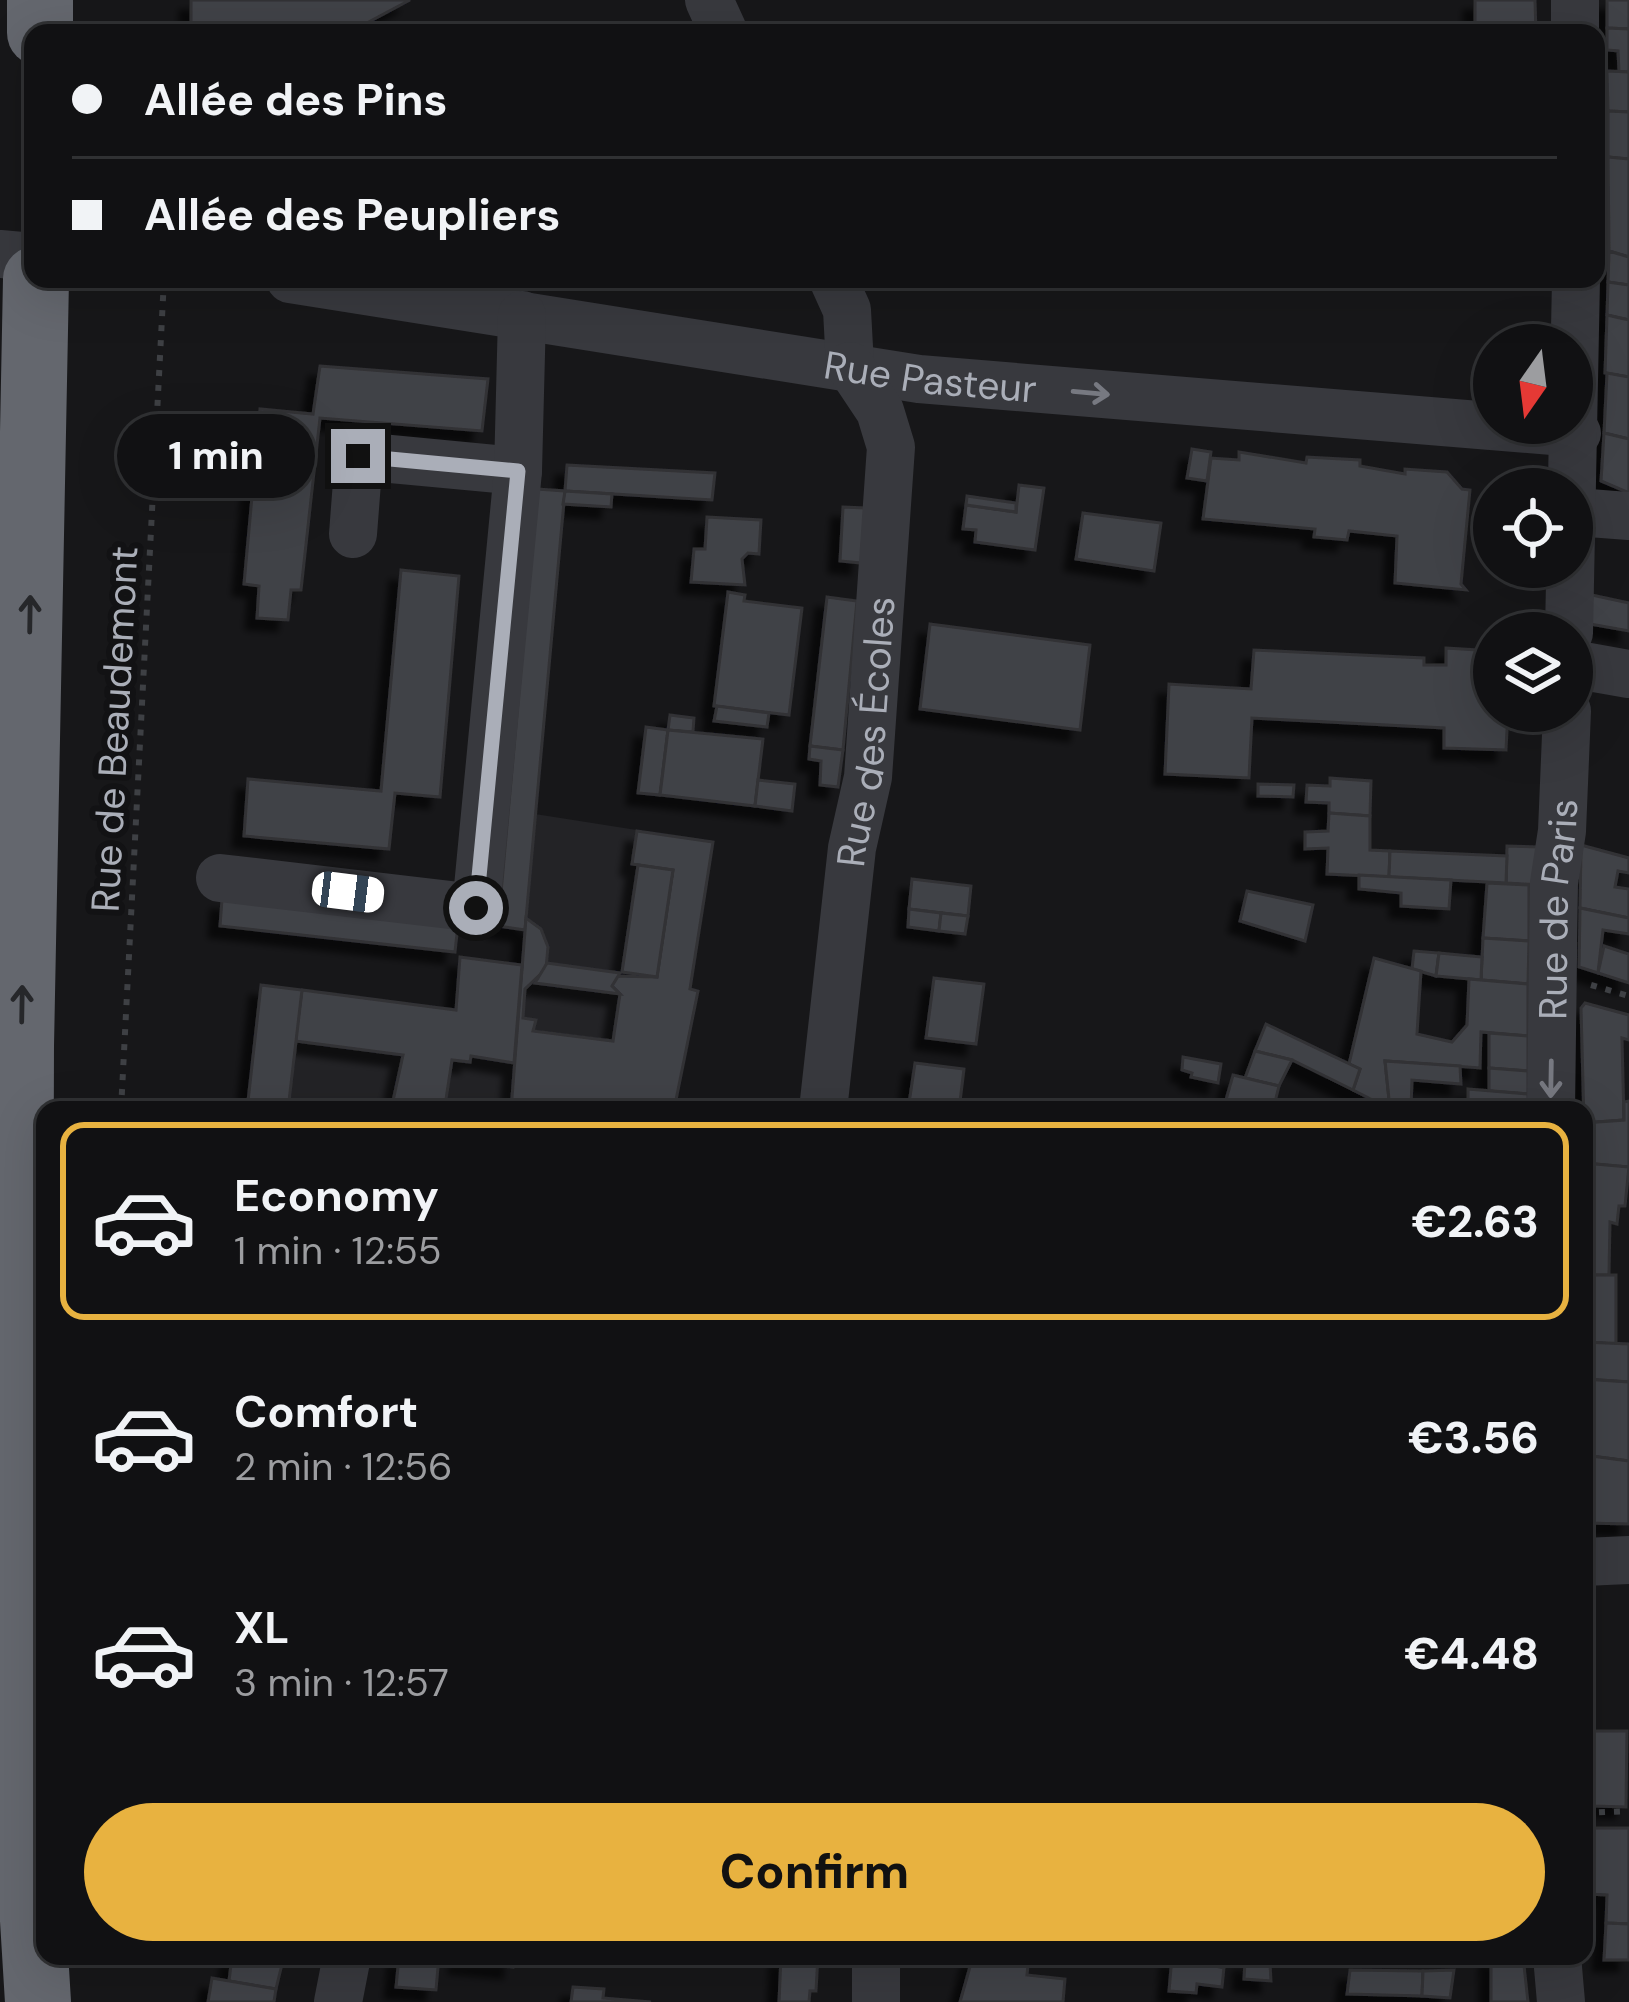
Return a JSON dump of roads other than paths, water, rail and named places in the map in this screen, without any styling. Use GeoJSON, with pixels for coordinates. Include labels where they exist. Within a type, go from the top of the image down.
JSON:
{"type":"FeatureCollection","features":[{"type":"Feature","properties":{"kind":"highway"},"geometry":{"type":"LineString","coordinates":[[36,288],[21,1046],[19,1691],[38,2002]]}},
{"type":"Feature","properties":{"kind":"street","name":"Rue Pasteur"},"geometry":{"type":"LineString","coordinates":[[348,288],[919,379],[1473,425]]}},
{"type":"Feature","properties":{"kind":"street"},"geometry":{"type":"LineString","coordinates":[[837,288],[847,310],[850,366]]}},
{"type":"Feature","properties":{"kind":"street"},"geometry":{"type":"LineString","coordinates":[[1576,288],[1576,324]]}},
{"type":"Feature","properties":{"kind":"street"},"geometry":{"type":"LineString","coordinates":[[220,878],[476,908],[518,471],[522,315]]}},
{"type":"Feature","properties":{"kind":"street","name":"Rue des Écoles"},"geometry":{"type":"LineString","coordinates":[[824,1101],[852,848],[868,777],[891,447],[880,411],[850,366]]}},
{"type":"Feature","properties":{"kind":"street"},"geometry":{"type":"LineString","coordinates":[[352,534],[358,456],[518,471]]}},
{"type":"Feature","properties":{"kind":"street"},"geometry":{"type":"LineString","coordinates":[[1593,513],[1629,516]]}},
{"type":"Feature","properties":{"kind":"street"},"geometry":{"type":"LineString","coordinates":[[1593,668],[1629,674]]}},
{"type":"Feature","properties":{"kind":"street","name":"Rue de Paris"},"geometry":{"type":"LineString","coordinates":[[1551,1101],[1554,883],[1562,831],[1566,732]]}},
{"type":"Feature","properties":{"kind":"street"},"geometry":{"type":"LineString","coordinates":[[1593,1562],[1629,1560]]}},
{"type":"Feature","properties":{"kind":"street"},"geometry":{"type":"LineString","coordinates":[[338,2002],[345,1965]]}},
{"type":"Feature","properties":{"kind":"street"},"geometry":{"type":"LineString","coordinates":[[876,1965],[876,2002]]}},
{"type":"Feature","properties":{"kind":"street"},"geometry":{"type":"LineString","coordinates":[[1558,1965],[1561,2002]]}}]}
